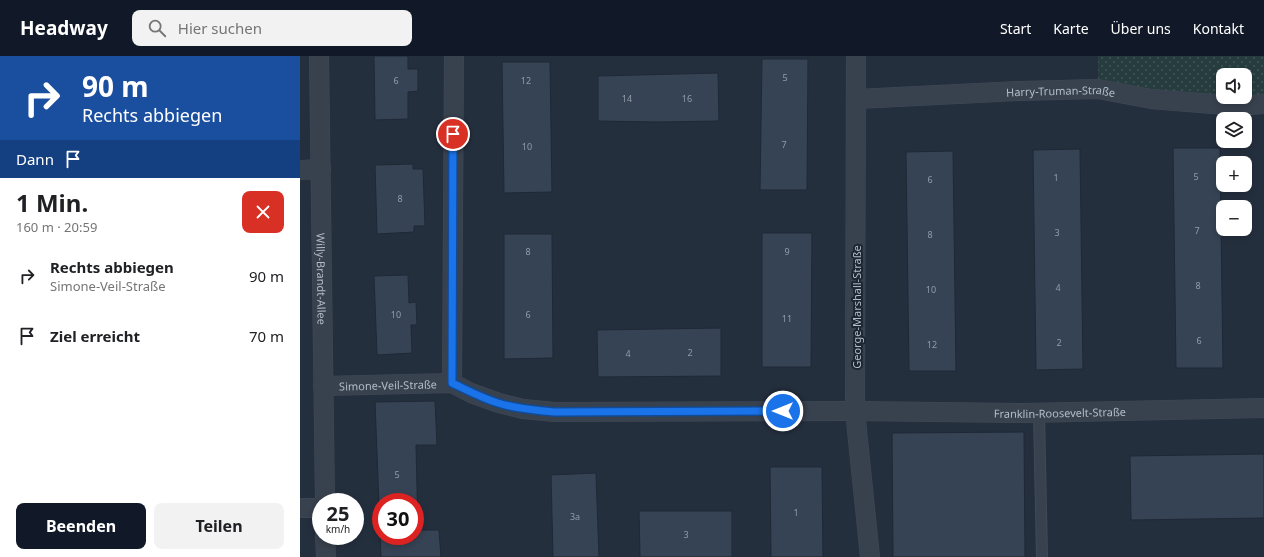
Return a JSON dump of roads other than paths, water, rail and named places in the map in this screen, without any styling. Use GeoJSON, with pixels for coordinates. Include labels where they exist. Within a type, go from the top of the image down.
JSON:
{"type":"FeatureCollection","features":[{"type":"Feature","properties":{"kind":"street","name":"Willy-Brandt-Allee"},"geometry":{"type":"LineString","coordinates":[[319,56],[325,493]]}},
{"type":"Feature","properties":{"kind":"street","name":"Simone-Veil-Straße"},"geometry":{"type":"LineString","coordinates":[[452,383],[454,56]]}},
{"type":"Feature","properties":{"kind":"street","name":"George-Marshall-Straße"},"geometry":{"type":"LineString","coordinates":[[856,56],[855,411],[870,557]]}},
{"type":"Feature","properties":{"kind":"street","name":"Harry-Truman-Straße"},"geometry":{"type":"LineString","coordinates":[[857,99],[1019,91],[1098,89],[1151,99],[1237,106],[1264,104]]}},
{"type":"Feature","properties":{"kind":"street"},"geometry":{"type":"LineString","coordinates":[[300,170],[321,169]]}},
{"type":"Feature","properties":{"kind":"street","name":"Simone-Veil-Straße"},"geometry":{"type":"LineString","coordinates":[[323,386],[452,383],[471,393],[499,403],[523,409],[554,412],[855,411]]}},
{"type":"Feature","properties":{"kind":"street","name":"Franklin-Roosevelt-Straße"},"geometry":{"type":"LineString","coordinates":[[855,411],[1039,413],[1264,408]]}},
{"type":"Feature","properties":{"kind":"street"},"geometry":{"type":"LineString","coordinates":[[300,508],[312,508]]}},
{"type":"Feature","properties":{"kind":"street"},"geometry":{"type":"LineString","coordinates":[[325,545],[326,557]]}},
{"type":"Feature","properties":{"kind":"lane"},"geometry":{"type":"LineString","coordinates":[[1039,413],[1042,557]]}}]}
